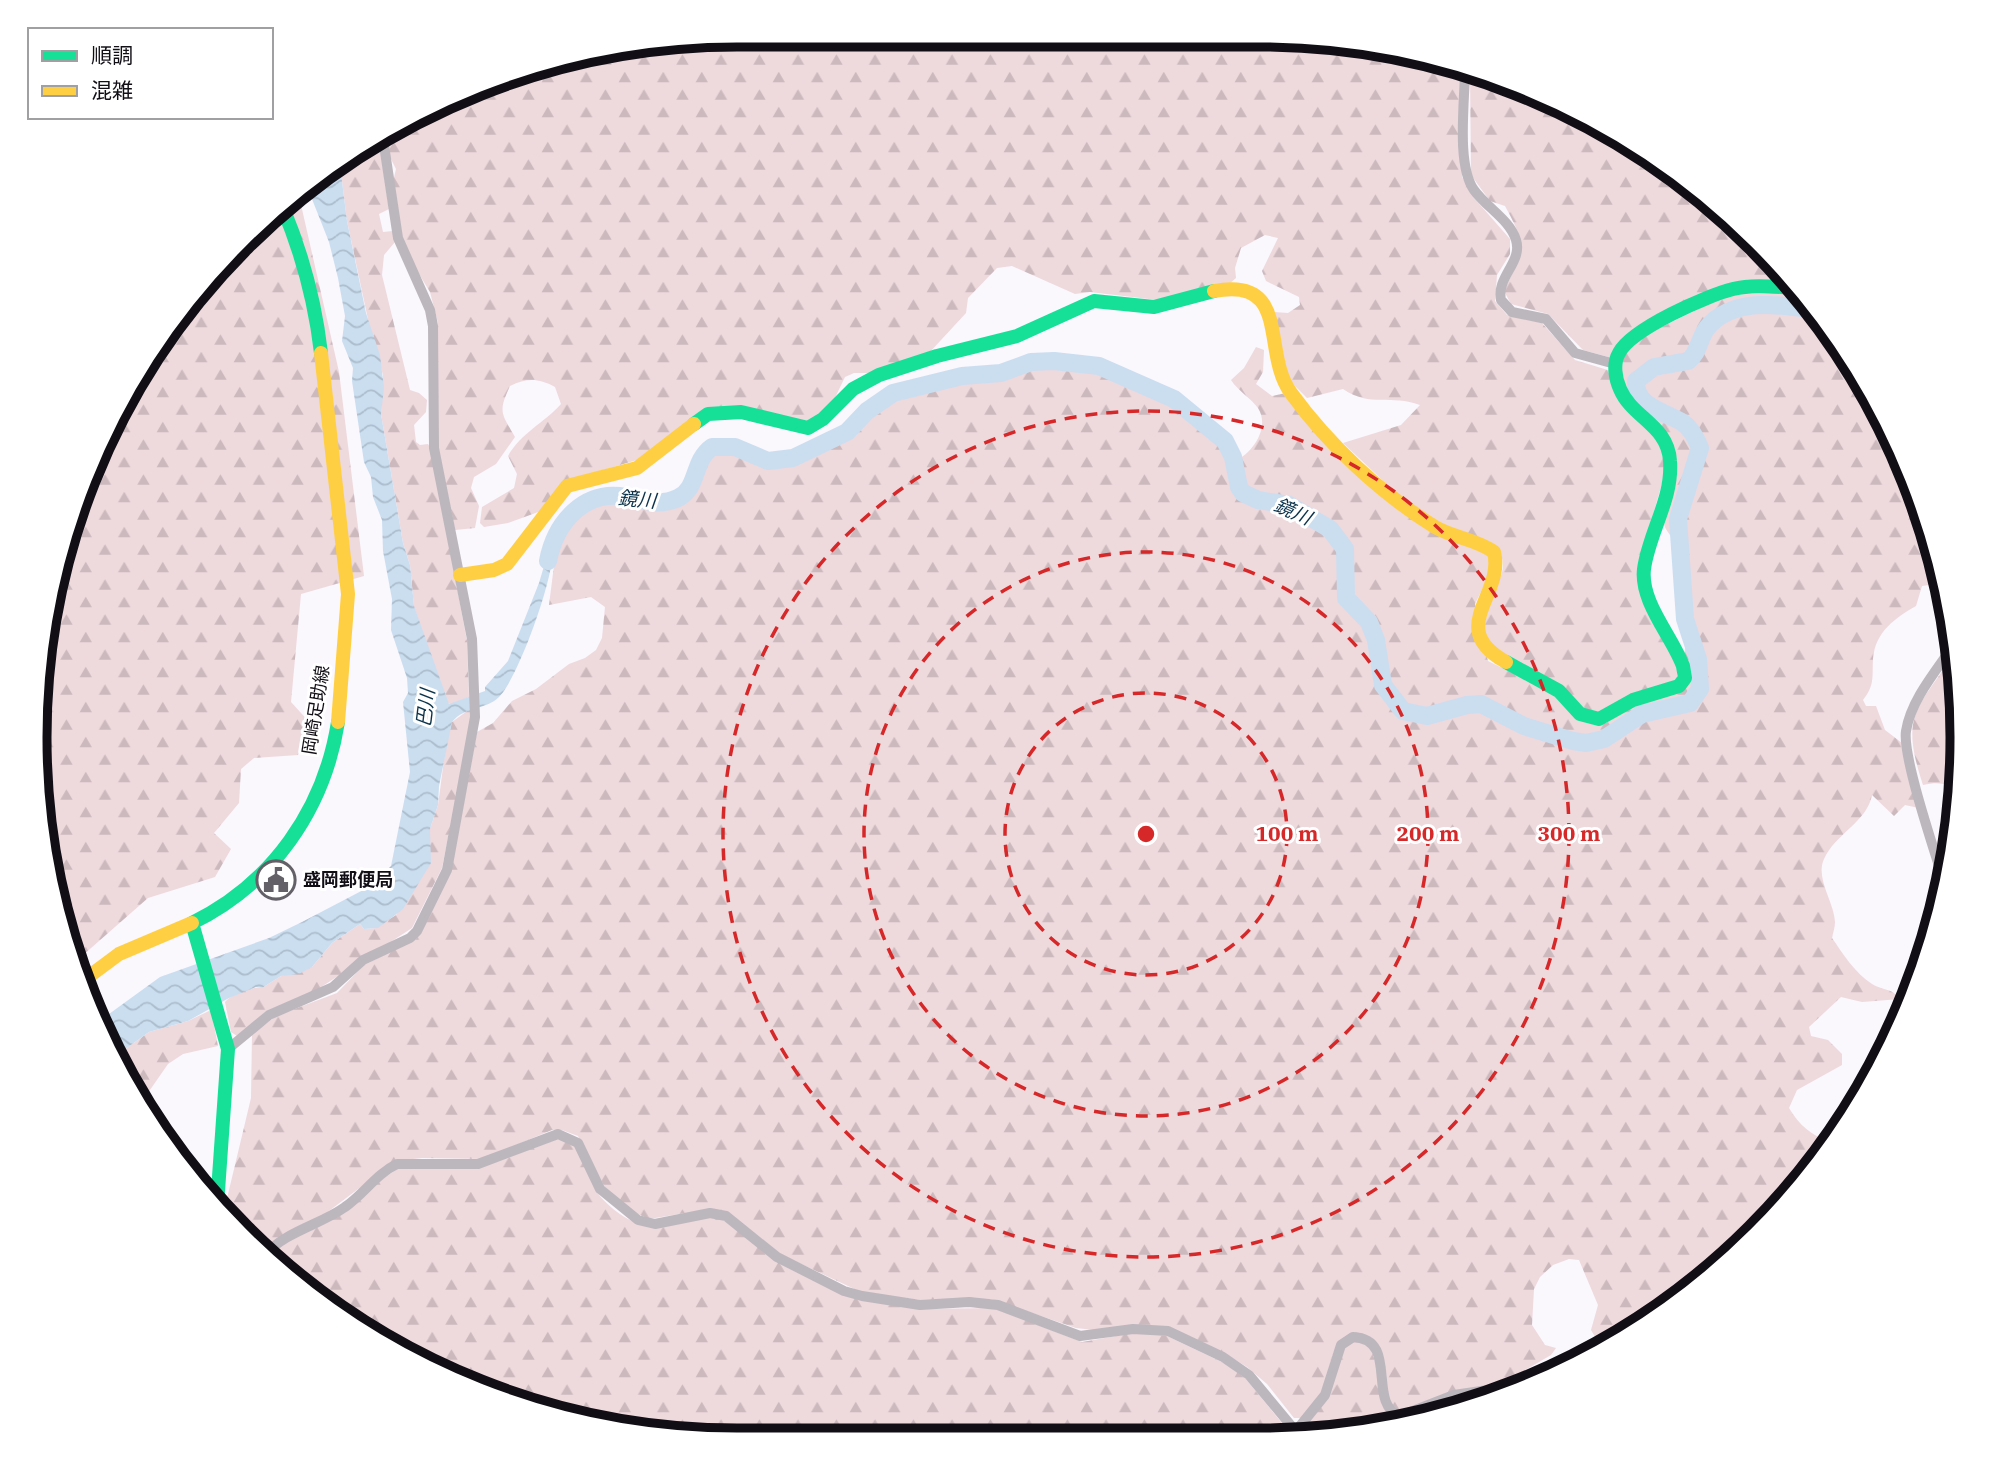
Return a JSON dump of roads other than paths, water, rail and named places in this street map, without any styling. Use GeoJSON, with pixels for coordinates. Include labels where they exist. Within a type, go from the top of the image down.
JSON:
{"type":"FeatureCollection","features":[{"type":"Feature","properties":{"kind":"street"},"geometry":{"type":"LineString","coordinates":[[1465,79],[1465,159],[1468,178],[1480,198],[1510,229],[1517,247],[1516,256],[1501,284],[1501,300],[1512,312],[1546,319],[1576,353],[1615,364]]}},
{"type":"Feature","properties":{"kind":"street"},"geometry":{"type":"LineString","coordinates":[[228,1049],[269,1015],[333,987],[363,960],[402,943],[417,931],[447,870],[475,717],[471,639],[434,447],[433,327],[430,310],[398,238],[384,145]]}},
{"type":"Feature","properties":{"kind":"street","name":"岡崎足助線"},"geometry":{"type":"LineString","coordinates":[[89,974],[136,943],[195,929],[245,892],[281,851],[317,795],[335,740],[348,594],[315,300],[302,253],[286,216]]}},
{"type":"Feature","properties":{"kind":"street"},"geometry":{"type":"LineString","coordinates":[[460,575],[494,570],[507,564],[567,486],[637,468],[708,414],[741,412],[808,428],[827,417],[841,398],[861,384],[933,356],[1019,335],[1097,300],[1159,307],[1238,288],[1258,297],[1269,309],[1274,352],[1282,379],[1335,442],[1407,509],[1445,533],[1482,545],[1494,552],[1498,568],[1477,611],[1476,622],[1485,646],[1492,653],[1559,691],[1580,714],[1599,719],[1633,700],[1679,686],[1685,678],[1683,663],[1651,607],[1644,570],[1671,466],[1669,448],[1660,432],[1623,396],[1615,364],[1623,346],[1631,338],[1718,293],[1746,287],[1783,288]]}},
{"type":"Feature","properties":{"kind":"street"},"geometry":{"type":"LineString","coordinates":[[1938,861],[1910,760],[1906,730],[1915,704],[1945,658]]}},
{"type":"Feature","properties":{"kind":"street"},"geometry":{"type":"LineString","coordinates":[[195,929],[228,1049],[218,1192]]}},
{"type":"Feature","properties":{"kind":"street"},"geometry":{"type":"LineString","coordinates":[[273,1248],[290,1235],[346,1206],[386,1170],[397,1164],[478,1164],[558,1134],[578,1143],[600,1189],[638,1220],[655,1224],[710,1213],[726,1216],[777,1257],[844,1291],[862,1296],[920,1305],[959,1302],[998,1304],[1080,1336],[1133,1329],[1168,1331],[1223,1357],[1249,1375],[1292,1427]]}},
{"type":"Feature","properties":{"kind":"street"},"geometry":{"type":"LineString","coordinates":[[1302,1426],[1325,1395],[1341,1345],[1353,1337],[1364,1338],[1377,1351],[1386,1401],[1391,1411],[1396,1414]]}},
{"type":"Feature","properties":{"kind":"street"},"geometry":{"type":"LineString","coordinates":[[1421,1408],[1454,1395],[1481,1391]]}},
{"type":"Feature","properties":{"kind":"water","name":"巴川"},"geometry":{"type":"Polygon","coordinates":[[[341,173],[347,221],[366,313],[380,355],[384,388],[381,414],[403,543],[410,565],[414,606],[449,704],[485,691],[485,687],[508,661],[539,583],[552,539],[550,571],[536,620],[507,686],[494,701],[463,713],[452,722],[439,786],[438,805],[430,829],[431,863],[403,909],[378,928],[364,929],[360,924],[332,943],[312,967],[299,974],[281,976],[262,988],[256,987],[229,998],[188,1021],[149,1032],[122,1051],[106,1016],[160,977],[269,938],[369,887],[391,866],[410,772],[403,702],[408,693],[407,678],[391,630],[392,599],[383,551],[382,520],[373,497],[371,477],[364,462],[352,381],[353,368],[342,341],[345,316],[329,242],[311,195],[341,173]]]}},
{"type":"Feature","properties":{"kind":"waterway","name":"鏡川"},"geometry":{"type":"LineString","coordinates":[[548,561],[564,522],[584,504],[611,496],[658,502],[678,498],[685,494],[701,459],[712,447],[735,447],[768,461],[793,458],[847,432],[867,411],[893,393],[962,376],[1001,373],[1031,362],[1054,361],[1099,366],[1174,399],[1225,441],[1233,457],[1239,487],[1243,493],[1258,500],[1289,505],[1330,529],[1345,549],[1346,598],[1369,622],[1376,640],[1383,685],[1403,711],[1427,716],[1481,704],[1524,726],[1586,743],[1604,739],[1642,714],[1690,703],[1700,689],[1698,659],[1685,619],[1678,519],[1700,448],[1684,423],[1645,402],[1640,396],[1636,381],[1654,367],[1688,361],[1707,328],[1730,311],[1759,305],[1799,307]]}},
{"type":"Feature","properties":{"kind":"place","name":"盛岡郵便局"},"geometry":{"type":"Point","coordinates":[276,880]}}]}
